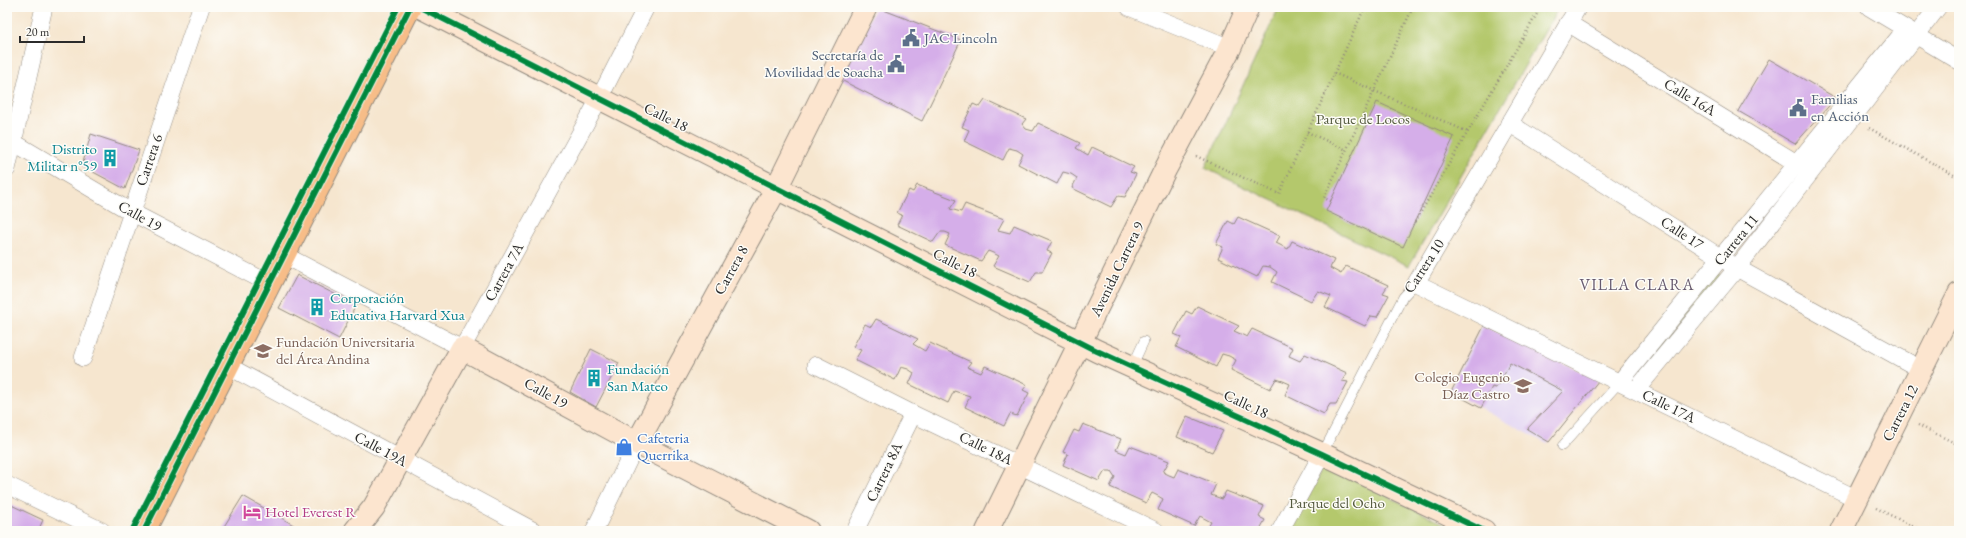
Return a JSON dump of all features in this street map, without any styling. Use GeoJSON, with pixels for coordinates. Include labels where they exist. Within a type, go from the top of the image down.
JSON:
{"type":"FeatureCollection","features":[{"type":"Feature","properties":{"kind":"main road"},"geometry":{"type":"LineString","coordinates":[[144,531],[410,7]]}},
{"type":"Feature","properties":{"kind":"street"},"geometry":{"type":"LineString","coordinates":[[7,169],[44,7]]}},
{"type":"Feature","properties":{"kind":"street","name":"Carrera 6"},"geometry":{"type":"LineString","coordinates":[[83,358],[201,7]]}},
{"type":"Feature","properties":{"kind":"street","name":"Calle 18"},"geometry":{"type":"LineString","coordinates":[[420,7],[1081,342],[1484,531]]}},
{"type":"Feature","properties":{"kind":"street","name":"Carrera 7A"},"geometry":{"type":"LineString","coordinates":[[355,531],[374,507],[599,99],[646,7]]}},
{"type":"Feature","properties":{"kind":"street","name":"Carrera 8"},"geometry":{"type":"LineString","coordinates":[[594,531],[637,443],[776,187],[866,7]]}},
{"type":"Feature","properties":{"kind":"street"},"geometry":{"type":"LineString","coordinates":[[1129,7],[1230,48]]}},
{"type":"Feature","properties":{"kind":"street","name":"Avenida Carrera 9"},"geometry":{"type":"LineString","coordinates":[[987,531],[1166,168],[1230,48],[1248,7]]}},
{"type":"Feature","properties":{"kind":"street","name":"Carrera 10"},"geometry":{"type":"LineString","coordinates":[[1416,283],[1578,7]]}},
{"type":"Feature","properties":{"kind":"street"},"geometry":{"type":"LineString","coordinates":[[1869,7],[1959,61]]}},
{"type":"Feature","properties":{"kind":"street","name":"Carrera 11"},"geometry":{"type":"LineString","coordinates":[[1636,390],[1737,268],[1805,168],[1911,33],[1938,7]]}},
{"type":"Feature","properties":{"kind":"street","name":"Calle 16A"},"geometry":{"type":"LineString","coordinates":[[1568,23],[1805,168]]}},
{"type":"Feature","properties":{"kind":"street","name":"Calle 17"},"geometry":{"type":"LineString","coordinates":[[1510,123],[1737,268],[1922,370]]}},
{"type":"Feature","properties":{"kind":"street","name":"Calle 19"},"geometry":{"type":"LineString","coordinates":[[13,142],[131,212],[270,284]]}},
{"type":"Feature","properties":{"kind":"street","name":"Carrera 11"},"geometry":{"type":"LineString","coordinates":[[1620,382],[1721,258],[1805,168]]}},
{"type":"Feature","properties":{"kind":"street","name":"Calle 19"},"geometry":{"type":"LineString","coordinates":[[284,255],[462,348],[637,443],[808,531]]}},
{"type":"Feature","properties":{"kind":"street","name":"Calle 17A"},"geometry":{"type":"LineString","coordinates":[[1416,283],[1857,499]]}},
{"type":"Feature","properties":{"kind":"street","name":"Carrera 12"},"geometry":{"type":"LineString","coordinates":[[1841,531],[1959,294]]}},
{"type":"Feature","properties":{"kind":"street","name":"Calle 18A"},"geometry":{"type":"LineString","coordinates":[[816,365],[1149,529]]}},
{"type":"Feature","properties":{"kind":"street","name":"Calle 19A"},"geometry":{"type":"LineString","coordinates":[[228,366],[534,531]]}},
{"type":"Feature","properties":{"kind":"street","name":"Carrera 8A"},"geometry":{"type":"LineString","coordinates":[[855,531],[913,414]]}},
{"type":"Feature","properties":{"kind":"street","name":"Carrera 10"},"geometry":{"type":"LineString","coordinates":[[1280,531],[1322,454]]}},
{"type":"Feature","properties":{"kind":"street"},"geometry":{"type":"LineString","coordinates":[[7,485],[102,531]]}},
{"type":"Feature","properties":{"kind":"lane","name":"Carrera 10"},"geometry":{"type":"LineString","coordinates":[[1322,454],[1403,297],[1416,283]]}},
{"type":"Feature","properties":{"kind":"lane"},"geometry":{"type":"LineString","coordinates":[[1132,367],[1144,341]]}},
{"type":"Feature","properties":{"kind":"lane","name":"Carrera 11"},"geometry":{"type":"LineString","coordinates":[[1562,446],[1620,382]]}},
{"type":"Feature","properties":{"kind":"path"},"geometry":{"type":"LineString","coordinates":[[1191,153],[1279,194],[1365,7]]}},
{"type":"Feature","properties":{"kind":"path"},"geometry":{"type":"LineString","coordinates":[[1331,201],[1324,198],[1413,7]]}},
{"type":"Feature","properties":{"kind":"path"},"geometry":{"type":"LineString","coordinates":[[1415,222],[1541,7]]}},
{"type":"Feature","properties":{"kind":"path"},"geometry":{"type":"LineString","coordinates":[[1334,73],[1468,132]]}},
{"type":"Feature","properties":{"kind":"path"},"geometry":{"type":"LineString","coordinates":[[1847,115],[1959,178]]}},
{"type":"Feature","properties":{"kind":"path"},"geometry":{"type":"LineString","coordinates":[[1307,132],[1347,150]]}},
{"type":"Feature","properties":{"kind":"path"},"geometry":{"type":"LineString","coordinates":[[1899,415],[1959,445]]}},
{"type":"Feature","properties":{"kind":"path"},"geometry":{"type":"LineString","coordinates":[[1857,499],[1922,531]]}},
{"type":"Feature","properties":{"kind":"shaded area","name":"Colegio Eugenio Díaz Castro"},"geometry":{"type":"Polygon","coordinates":[[[1482,325],[1599,380],[1547,444],[1449,391],[1482,325]]]}},
{"type":"Feature","properties":{"kind":"green space","name":"Parque de Locos"},"geometry":{"type":"Polygon","coordinates":[[[1279,7],[1559,7],[1409,266],[1205,168],[1279,7]]]}},
{"type":"Feature","properties":{"kind":"green space"},"geometry":{"type":"Polygon","coordinates":[[[1718,273],[1721,275],[1642,370],[1640,369],[1718,273]]]}},
{"type":"Feature","properties":{"kind":"green space","name":"Parque del Ocho"},"geometry":{"type":"Polygon","coordinates":[[[1324,465],[1459,531],[1290,531],[1324,465]]]}},
{"type":"Feature","properties":{"kind":"building"},"geometry":{"type":"Polygon","coordinates":[[[876,7],[961,40],[922,121],[839,79],[876,7]]]}},
{"type":"Feature","properties":{"kind":"building"},"geometry":{"type":"Polygon","coordinates":[[[1769,59],[1836,98],[1795,144],[1738,111],[1769,59]]]}},
{"type":"Feature","properties":{"kind":"building"},"geometry":{"type":"Polygon","coordinates":[[[985,100],[1026,119],[1022,124],[1026,129],[1033,131],[1038,123],[1080,143],[1076,148],[1088,155],[1092,147],[1134,167],[1130,172],[1136,174],[1125,197],[1118,196],[1111,207],[1072,188],[1077,178],[1071,174],[1063,172],[1057,184],[1018,164],[1023,154],[1017,150],[1009,148],[1003,160],[964,141],[969,130],[962,127],[973,104],[980,107],[985,100]]]}},
{"type":"Feature","properties":{"kind":"building"},"geometry":{"type":"Polygon","coordinates":[[[1377,102],[1454,137],[1403,247],[1326,211],[1377,102]]]}},
{"type":"Feature","properties":{"kind":"building","name":"Distrito Militar n°59"},"geometry":{"type":"Polygon","coordinates":[[[91,134],[139,150],[125,189],[82,166],[91,134]]]}},
{"type":"Feature","properties":{"kind":"building"},"geometry":{"type":"Polygon","coordinates":[[[917,185],[956,200],[950,209],[961,212],[965,204],[1004,219],[998,230],[1010,233],[1014,225],[1052,241],[1047,251],[1052,253],[1042,272],[1036,272],[1030,282],[993,266],[999,256],[993,253],[988,251],[981,261],[945,245],[950,234],[940,232],[933,242],[897,225],[902,215],[897,213],[909,190],[913,192],[917,185]]]}},
{"type":"Feature","properties":{"kind":"building"},"geometry":{"type":"Polygon","coordinates":[[[1238,217],[1280,236],[1276,243],[1288,249],[1292,241],[1334,260],[1330,268],[1341,274],[1346,266],[1388,285],[1383,293],[1389,295],[1377,317],[1371,316],[1365,326],[1325,307],[1331,296],[1318,291],[1311,301],[1272,282],[1277,272],[1270,267],[1263,266],[1257,277],[1218,258],[1223,247],[1216,244],[1228,221],[1234,224],[1238,217]]]}},
{"type":"Feature","properties":{"kind":"building","name":"Corporación Educativa Harvard Xua"},"geometry":{"type":"Polygon","coordinates":[[[297,275],[356,305],[339,339],[279,308],[297,275]]]}},
{"type":"Feature","properties":{"kind":"building"},"geometry":{"type":"Polygon","coordinates":[[[1197,306],[1239,326],[1234,331],[1247,337],[1252,329],[1293,348],[1289,356],[1300,361],[1305,354],[1347,373],[1342,381],[1348,382],[1336,404],[1330,404],[1324,414],[1285,395],[1290,384],[1276,379],[1270,389],[1231,370],[1236,360],[1229,356],[1222,354],[1216,367],[1176,347],[1181,337],[1174,334],[1186,311],[1192,314],[1197,306]]]}},
{"type":"Feature","properties":{"kind":"building"},"geometry":{"type":"Polygon","coordinates":[[[876,319],[918,339],[913,344],[925,351],[930,343],[971,362],[967,367],[981,373],[985,366],[1027,385],[1023,390],[1029,393],[1017,416],[1010,414],[1004,426],[965,407],[970,396],[954,391],[948,403],[909,384],[914,373],[908,369],[901,367],[895,380],[855,360],[861,350],[853,347],[865,324],[871,327],[876,319]]]}},
{"type":"Feature","properties":{"kind":"building","name":"Colegio Eugenio Díaz Castro"},"geometry":{"type":"Polygon","coordinates":[[[1484,326],[1599,380],[1549,442],[1527,429],[1563,391],[1510,363],[1496,388],[1492,387],[1481,408],[1451,392],[1484,326]]]}},
{"type":"Feature","properties":{"kind":"building","name":"Fundación San Mateo"},"geometry":{"type":"Polygon","coordinates":[[[591,349],[619,363],[596,407],[570,392],[591,349]]]}},
{"type":"Feature","properties":{"kind":"building"},"geometry":{"type":"Polygon","coordinates":[[[1187,416],[1223,431],[1212,452],[1177,437],[1187,416]]]}},
{"type":"Feature","properties":{"kind":"building"},"geometry":{"type":"Polygon","coordinates":[[[1083,424],[1121,439],[1116,450],[1126,454],[1130,446],[1169,461],[1163,472],[1169,475],[1174,477],[1178,469],[1216,484],[1211,495],[1222,499],[1226,491],[1264,506],[1259,517],[1265,520],[1259,531],[1206,531],[1211,522],[1200,516],[1194,526],[1158,510],[1163,499],[1152,493],[1146,503],[1110,487],[1115,477],[1111,471],[1105,471],[1099,481],[1063,465],[1068,454],[1063,452],[1074,430],[1079,432],[1083,424]]]}},
{"type":"Feature","properties":{"kind":"building","name":"Hotel Everest R"},"geometry":{"type":"Polygon","coordinates":[[[243,496],[304,531],[228,531],[223,528],[243,496]]]}},
{"type":"Feature","properties":{"kind":"building"},"geometry":{"type":"Polygon","coordinates":[[[7,503],[43,520],[38,531],[7,531],[7,503]]]}},
{"type":"Feature","properties":{"kind":"cycle path"},"geometry":{"type":"LineString","coordinates":[[132,531],[398,7]]}},
{"type":"Feature","properties":{"kind":"cycle path"},"geometry":{"type":"LineString","coordinates":[[144,531],[410,7]]}},
{"type":"Feature","properties":{"kind":"cycle path"},"geometry":{"type":"LineString","coordinates":[[420,7],[1097,351],[1322,454],[1484,531]]}},
{"type":"Feature","properties":{"kind":"place","name":"JAC Lincoln"},"geometry":{"type":"Point","coordinates":[911,38]}},
{"type":"Feature","properties":{"kind":"place","name":"Secretaría de Movilidad de Soacha"},"geometry":{"type":"Point","coordinates":[896,64]}},
{"type":"Feature","properties":{"kind":"place","name":"Familias en Acción"},"geometry":{"type":"Point","coordinates":[1798,108]}},
{"type":"Feature","properties":{"kind":"place","name":"Distrito Militar n°59"},"geometry":{"type":"Point","coordinates":[110,158]}},
{"type":"Feature","properties":{"kind":"place","name":"Corporación Educativa Harvard Xua"},"geometry":{"type":"Point","coordinates":[317,307]}},
{"type":"Feature","properties":{"kind":"place","name":"Fundación Universitaria del Área Andina"},"geometry":{"type":"Point","coordinates":[263,351]}},
{"type":"Feature","properties":{"kind":"place","name":"Fundación San Mateo"},"geometry":{"type":"Point","coordinates":[594,378]}},
{"type":"Feature","properties":{"kind":"place","name":"Colegio Eugenio Díaz Castro"},"geometry":{"type":"Point","coordinates":[1523,386]}},
{"type":"Feature","properties":{"kind":"place","name":"Cafeteria Querrika"},"geometry":{"type":"Point","coordinates":[624,447]}},
{"type":"Feature","properties":{"kind":"place","name":"Hotel Everest R"},"geometry":{"type":"Point","coordinates":[252,512]}},
{"type":"Feature","properties":{"kind":"district","name":"VILLA CLARA"},"geometry":{"type":"Point","coordinates":[1637,284]}}]}
